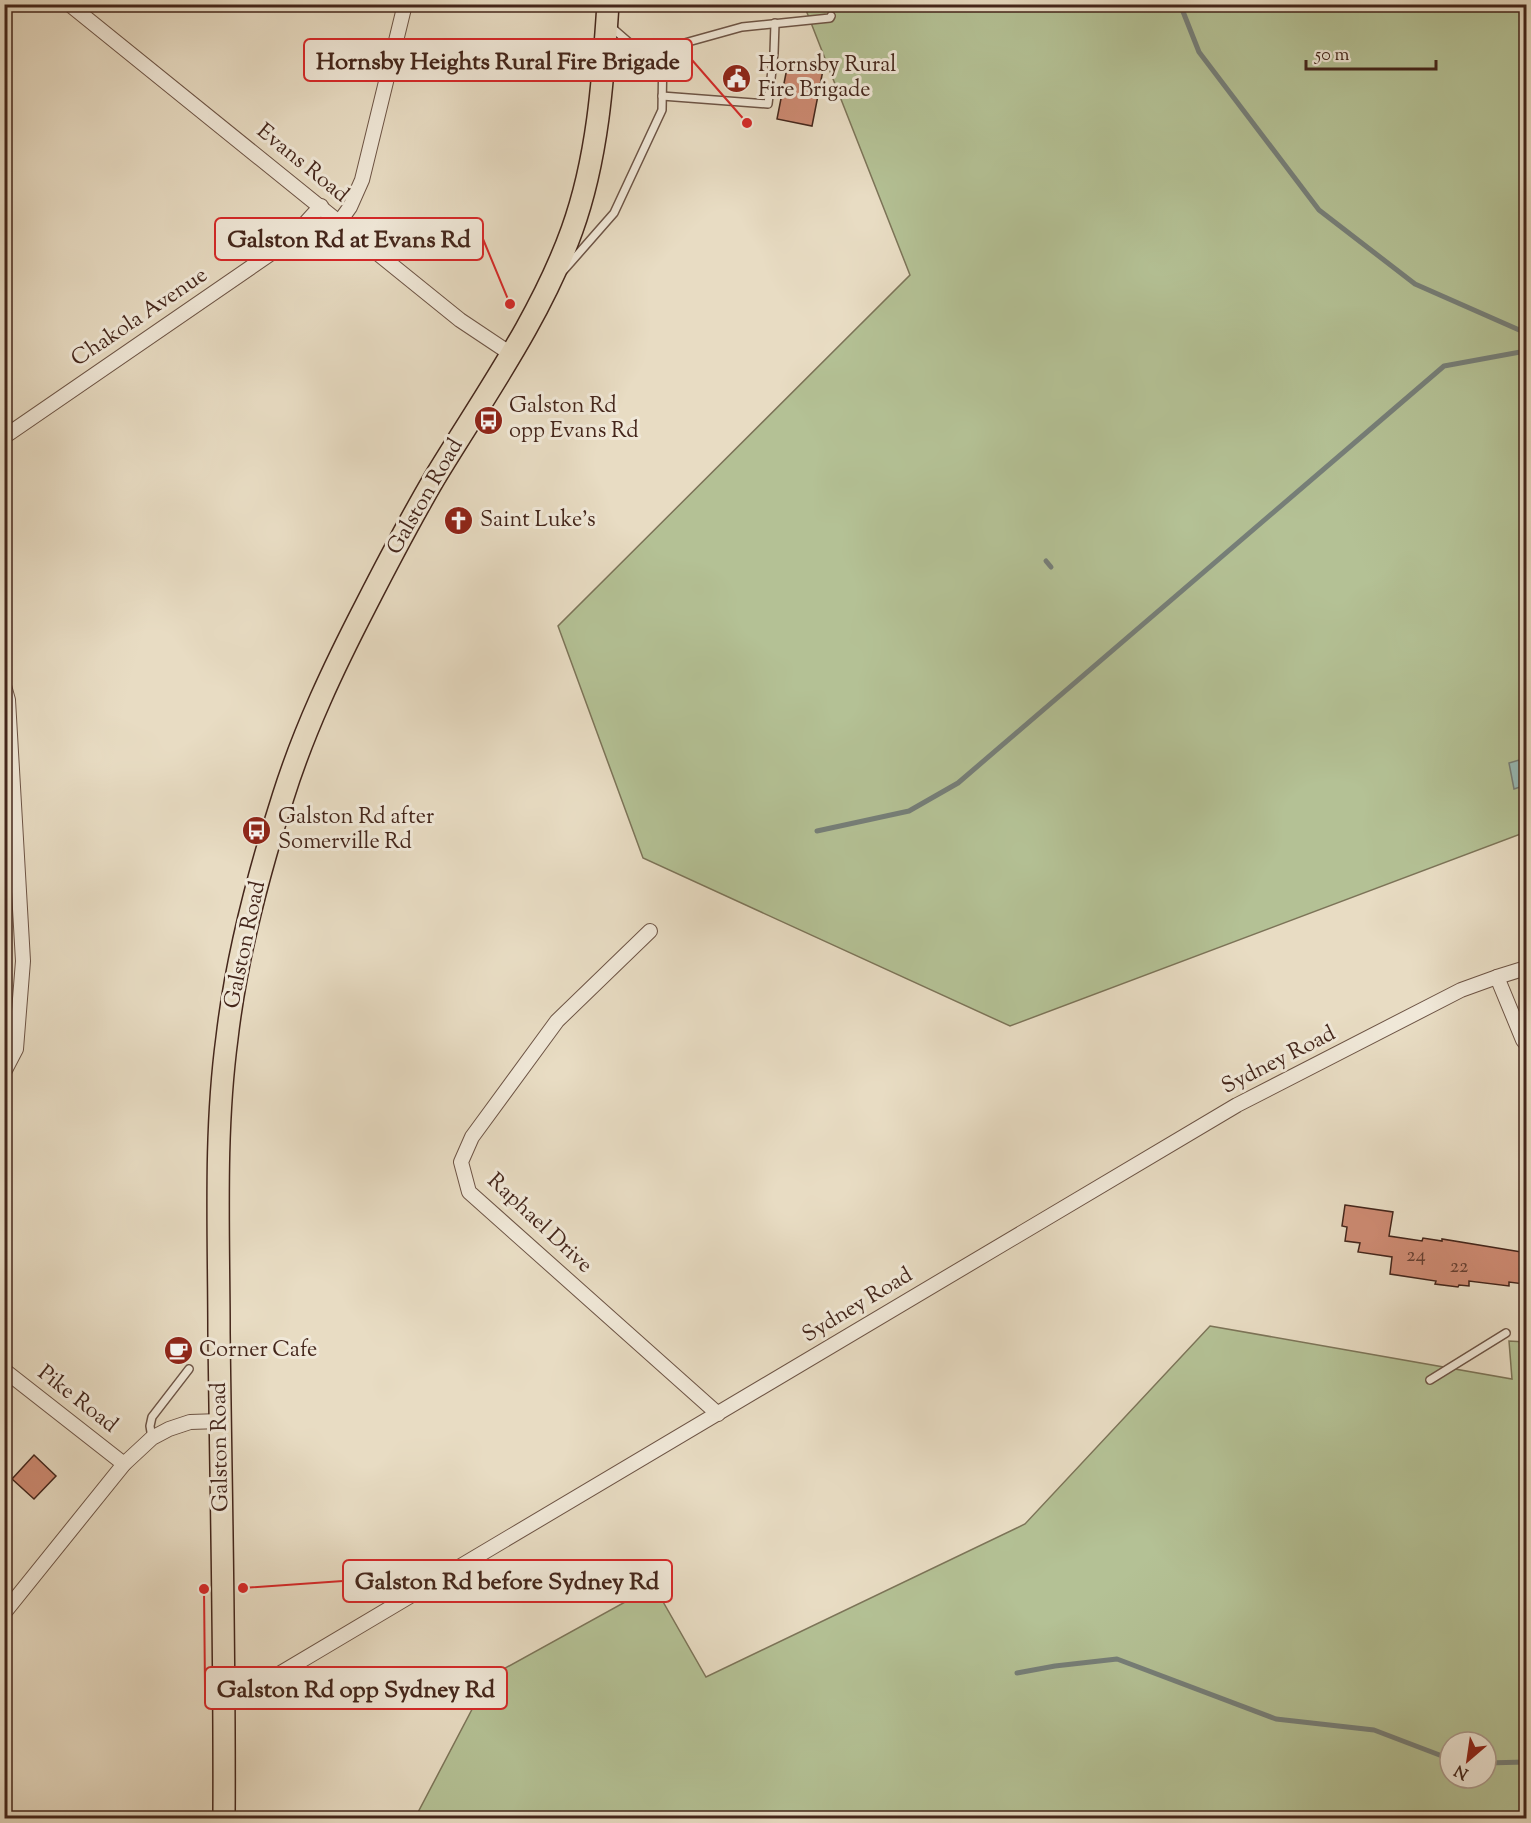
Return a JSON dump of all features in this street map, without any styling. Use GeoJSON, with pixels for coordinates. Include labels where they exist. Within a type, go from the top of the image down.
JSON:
{"type":"FeatureCollection","features":[{"type":"Feature","properties":{"kind":"main road","name":"Galston Road"},"geometry":{"type":"LineString","coordinates":[[224,1818],[220,1122],[227,1033],[244,940],[283,796],[325,686],[432,482],[511,354],[548,288],[573,228],[587,179],[602,89],[607,14]]}},
{"type":"Feature","properties":{"kind":"street","name":"Evans Road"},"geometry":{"type":"LineString","coordinates":[[69,4],[460,320],[511,354]]}},
{"type":"Feature","properties":{"kind":"street"},"geometry":{"type":"LineString","coordinates":[[339,221],[350,207],[362,180],[405,4]]}},
{"type":"Feature","properties":{"kind":"street","name":"Chakola Avenue"},"geometry":{"type":"LineString","coordinates":[[4,436],[289,241],[321,206]]}},
{"type":"Feature","properties":{"kind":"street"},"geometry":{"type":"LineString","coordinates":[[4,686],[8,700],[23,961],[16,1049],[4,1072]]}},
{"type":"Feature","properties":{"kind":"street","name":"Raphael Drive"},"geometry":{"type":"LineString","coordinates":[[650,931],[557,1022],[472,1137],[461,1162],[469,1192],[718,1414]]}},
{"type":"Feature","properties":{"kind":"street","name":"Sydney Road"},"geometry":{"type":"LineString","coordinates":[[225,1706],[1237,1105],[1461,990],[1527,968]]}},
{"type":"Feature","properties":{"kind":"street"},"geometry":{"type":"LineString","coordinates":[[1497,977],[1527,1044]]}},
{"type":"Feature","properties":{"kind":"street","name":"Pike Road"},"geometry":{"type":"LineString","coordinates":[[4,1370],[124,1464]]}},
{"type":"Feature","properties":{"kind":"street"},"geometry":{"type":"LineString","coordinates":[[4,1613],[124,1464],[152,1438],[190,1422],[220,1421]]}},
{"type":"Feature","properties":{"kind":"lane"},"geometry":{"type":"LineString","coordinates":[[607,14],[640,52],[663,49],[742,27],[830,18],[831,16]]}},
{"type":"Feature","properties":{"kind":"lane"},"geometry":{"type":"LineString","coordinates":[[662,96],[768,104],[775,23]]}},
{"type":"Feature","properties":{"kind":"lane"},"geometry":{"type":"LineString","coordinates":[[548,288],[614,213],[662,110],[663,49]]}},
{"type":"Feature","properties":{"kind":"lane"},"geometry":{"type":"LineString","coordinates":[[1430,1380],[1506,1333]]}},
{"type":"Feature","properties":{"kind":"lane"},"geometry":{"type":"LineString","coordinates":[[152,1438],[150,1426],[152,1417],[189,1368]]}},
{"type":"Feature","properties":{"kind":"green space"},"geometry":{"type":"Polygon","coordinates":[[[804,5],[1526,5],[1526,832],[1010,1026],[643,858],[558,626],[910,275],[804,5]]]}},
{"type":"Feature","properties":{"kind":"green space"},"geometry":{"type":"Polygon","coordinates":[[[1210,1326],[1512,1379],[1509,1341],[1526,1342],[1526,1818],[415,1818],[489,1677],[654,1586],[706,1677],[1025,1524],[1210,1326]]]}},
{"type":"Feature","properties":{"kind":"water"},"geometry":{"type":"Polygon","coordinates":[[[1526,758],[1526,785],[1514,789],[1509,763],[1526,758]]]}},
{"type":"Feature","properties":{"kind":"building"},"geometry":{"type":"Polygon","coordinates":[[[788,63],[823,70],[812,126],[777,119],[788,63]]]}},
{"type":"Feature","properties":{"kind":"building"},"geometry":{"type":"Polygon","coordinates":[[[1345,1205],[1393,1212],[1389,1236],[1422,1241],[1423,1238],[1442,1241],[1442,1239],[1527,1253],[1524,1284],[1509,1282],[1509,1286],[1469,1281],[1469,1286],[1459,1285],[1458,1287],[1390,1274],[1392,1257],[1358,1252],[1360,1243],[1345,1241],[1347,1227],[1342,1226],[1345,1205]]]}},
{"type":"Feature","properties":{"kind":"building"},"geometry":{"type":"Polygon","coordinates":[[[34,1455],[56,1476],[34,1499],[12,1479],[34,1455]]]}},
{"type":"Feature","properties":{"kind":"waterway"},"geometry":{"type":"LineString","coordinates":[[1180,4],[1199,52],[1319,210],[1415,284],[1526,333]]}},
{"type":"Feature","properties":{"kind":"waterway"},"geometry":{"type":"LineString","coordinates":[[817,831],[909,811],[958,783],[1444,366],[1526,351]]}},
{"type":"Feature","properties":{"kind":"waterway"},"geometry":{"type":"LineString","coordinates":[[1046,561],[1051,567]]}},
{"type":"Feature","properties":{"kind":"waterway"},"geometry":{"type":"LineString","coordinates":[[1017,1673],[1117,1659],[1276,1719],[1374,1730],[1438,1754]]}},
{"type":"Feature","properties":{"kind":"waterway"},"geometry":{"type":"LineString","coordinates":[[1498,1763],[1526,1762]]}},
{"type":"Feature","properties":{"kind":"place","name":"Hornsby Rural Fire Brigade"},"geometry":{"type":"Point","coordinates":[737,79]}},
{"type":"Feature","properties":{"kind":"place","name":"Hornsby Heights Rural Fire Brigade"},"geometry":{"type":"Point","coordinates":[747,123]}},
{"type":"Feature","properties":{"kind":"place","name":"Galston Rd at Evans Rd"},"geometry":{"type":"Point","coordinates":[510,304]}},
{"type":"Feature","properties":{"kind":"place","name":"Galston Rd opp Evans Rd"},"geometry":{"type":"Point","coordinates":[488,420]}},
{"type":"Feature","properties":{"kind":"place","name":"Saint Luke's"},"geometry":{"type":"Point","coordinates":[459,521]}},
{"type":"Feature","properties":{"kind":"place","name":"Galston Rd after Somerville Rd"},"geometry":{"type":"Point","coordinates":[257,831]}},
{"type":"Feature","properties":{"kind":"place","name":"Corner Cafe"},"geometry":{"type":"Point","coordinates":[178,1351]}},
{"type":"Feature","properties":{"kind":"place","name":"Galston Rd before Sydney Rd"},"geometry":{"type":"Point","coordinates":[243,1588]}},
{"type":"Feature","properties":{"kind":"place","name":"Galston Rd opp Sydney Rd"},"geometry":{"type":"Point","coordinates":[204,1589]}}]}
